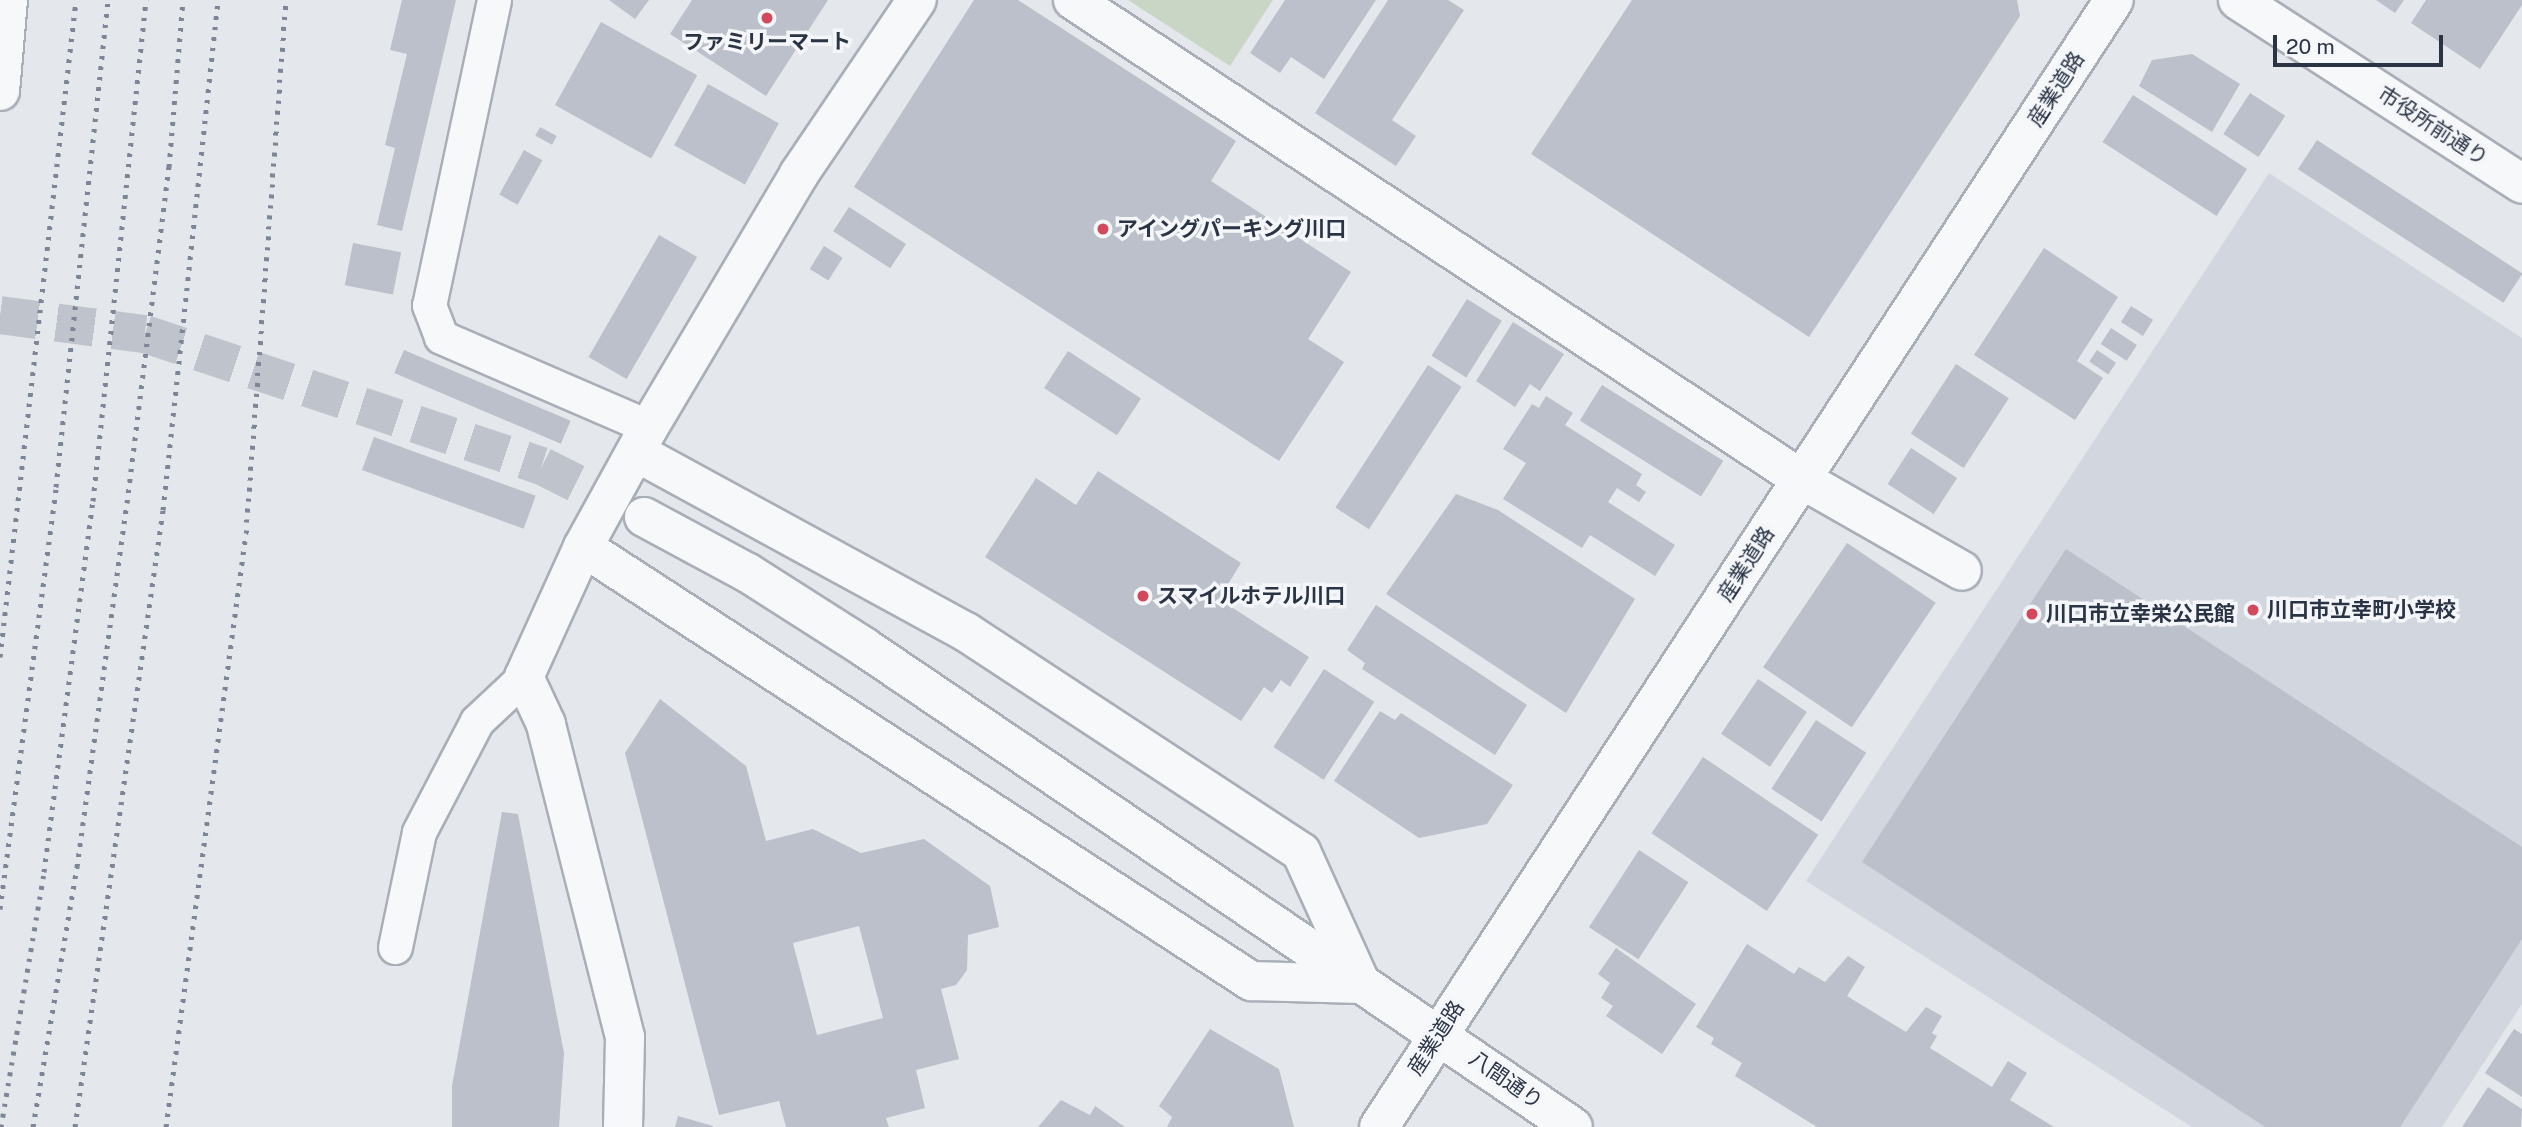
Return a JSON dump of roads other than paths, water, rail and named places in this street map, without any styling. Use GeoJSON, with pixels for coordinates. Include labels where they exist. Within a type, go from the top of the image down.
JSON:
{"type":"FeatureCollection","features":[{"type":"Feature","properties":{"kind":"street"},"geometry":{"type":"LineString","coordinates":[[0,91],[8,0]]}},
{"type":"Feature","properties":{"kind":"street"},"geometry":{"type":"LineString","coordinates":[[623,1127],[625,1037],[546,724],[524,677],[583,547],[643,439],[799,174],[916,0]]}},
{"type":"Feature","properties":{"kind":"street"},"geometry":{"type":"LineString","coordinates":[[1073,0],[1801,480],[1962,571]]}},
{"type":"Feature","properties":{"kind":"street","name":"市役所前通り"},"geometry":{"type":"LineString","coordinates":[[2238,0],[2522,184]]}},
{"type":"Feature","properties":{"kind":"street","name":"産業道路"},"geometry":{"type":"LineString","coordinates":[[1379,1127],[1801,480],[2107,3]]}},
{"type":"Feature","properties":{"kind":"street"},"geometry":{"type":"LineString","coordinates":[[583,547],[1251,982],[1361,984],[1301,852],[966,632],[643,439]]}},
{"type":"Feature","properties":{"kind":"street","name":"八間通り"},"geometry":{"type":"LineString","coordinates":[[644,517],[748,573],[852,639],[1573,1127]]}},
{"type":"Feature","properties":{"kind":"lane"},"geometry":{"type":"LineString","coordinates":[[494,0],[429,305],[441,337],[643,439]]}},
{"type":"Feature","properties":{"kind":"lane"},"geometry":{"type":"LineString","coordinates":[[395,947],[419,832],[477,721],[524,677]]}},
{"type":"Feature","properties":{"kind":"tunnel"},"geometry":{"type":"LineString","coordinates":[[0,315],[145,334],[542,466],[639,515]]}},
{"type":"Feature","properties":{"kind":"railway"},"geometry":{"type":"LineString","coordinates":[[0,657],[76,0]]}},
{"type":"Feature","properties":{"kind":"railway"},"geometry":{"type":"LineString","coordinates":[[0,909],[56,487],[108,0]]}},
{"type":"Feature","properties":{"kind":"railway"},"geometry":{"type":"LineString","coordinates":[[1,1127],[44,872],[93,501],[146,0]]}},
{"type":"Feature","properties":{"kind":"railway"},"geometry":{"type":"LineString","coordinates":[[33,1127],[77,867],[127,503],[169,167],[183,0]]}},
{"type":"Feature","properties":{"kind":"railway"},"geometry":{"type":"LineString","coordinates":[[75,1127],[163,510],[218,0]]}},
{"type":"Feature","properties":{"kind":"railway"},"geometry":{"type":"LineString","coordinates":[[166,1127],[246,533],[286,0]]}},
{"type":"Feature","properties":{"kind":"place","name":"ファミリーマート"},"geometry":{"type":"Point","coordinates":[767,18]}},
{"type":"Feature","properties":{"kind":"place","name":"アイングパーキング川口"},"geometry":{"type":"Point","coordinates":[1103,229]}},
{"type":"Feature","properties":{"kind":"place","name":"スマイルホテル川口"},"geometry":{"type":"Point","coordinates":[1143,596]}},
{"type":"Feature","properties":{"kind":"place","name":"川口市立幸町小学校"},"geometry":{"type":"Point","coordinates":[2253,610]}},
{"type":"Feature","properties":{"kind":"place","name":"川口市立幸栄公民館"},"geometry":{"type":"Point","coordinates":[2032,614]}}]}
